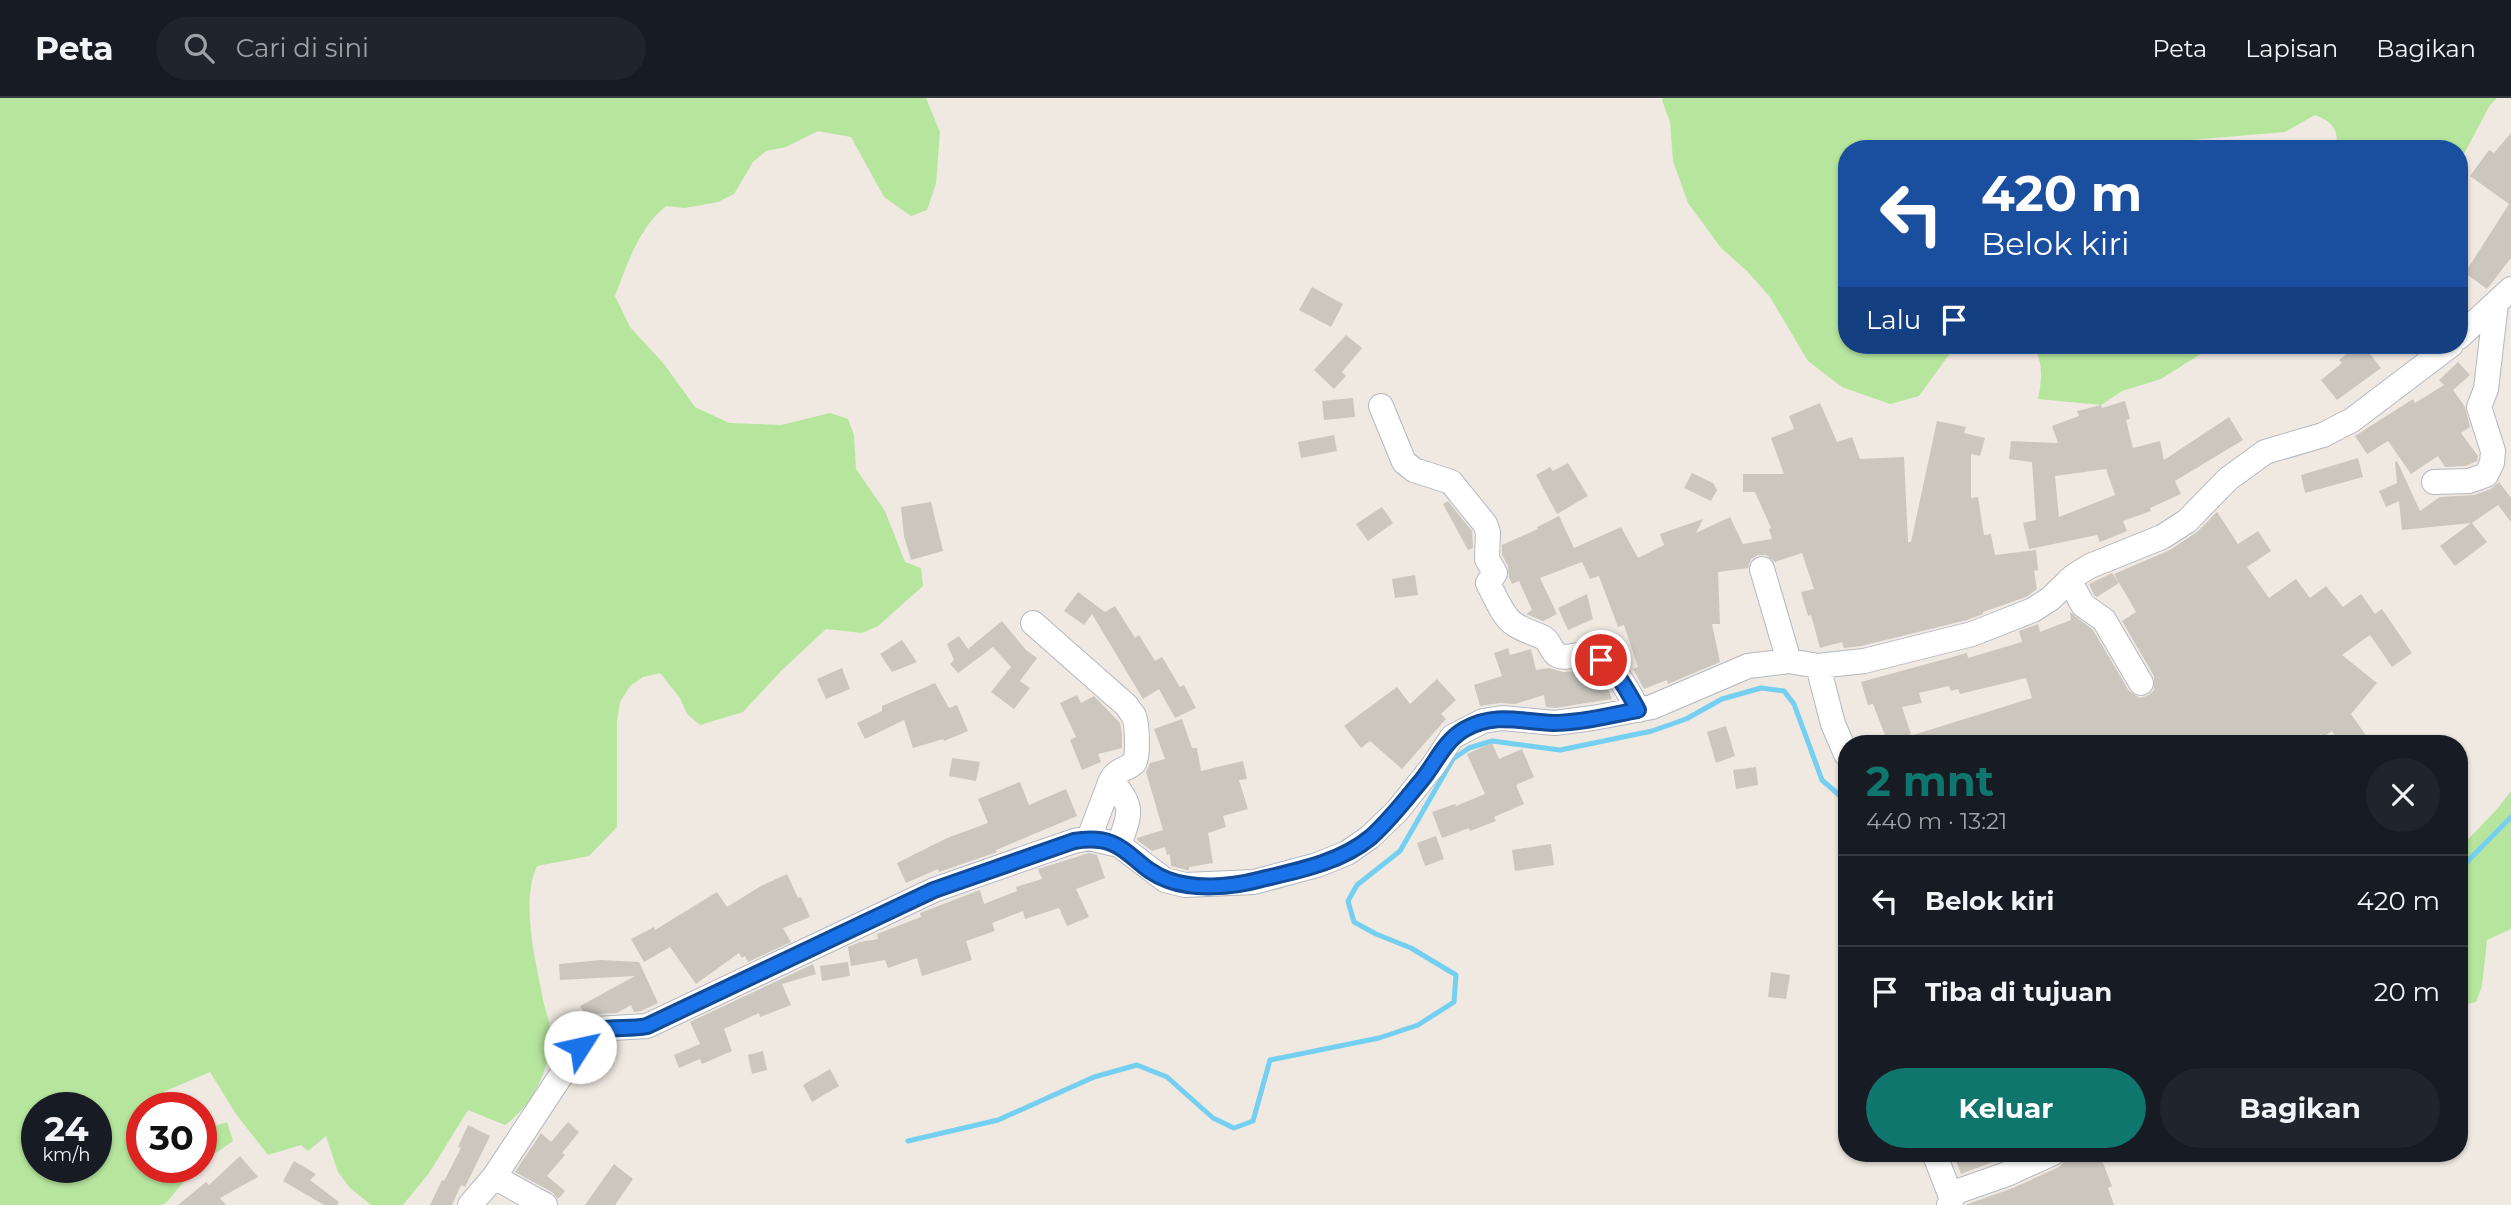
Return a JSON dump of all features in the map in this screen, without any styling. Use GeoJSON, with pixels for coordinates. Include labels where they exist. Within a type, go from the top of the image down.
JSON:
{"type":"FeatureCollection","features":[{"type":"Feature","properties":{"kind":"street"},"geometry":{"type":"LineString","coordinates":[[2468,329],[2503,296]]}},
{"type":"Feature","properties":{"kind":"street"},"geometry":{"type":"LineString","coordinates":[[2434,482],[2469,481],[2486,475],[2492,463],[2493,451],[2479,407],[2486,389],[2503,296]]}},
{"type":"Feature","properties":{"kind":"street"},"geometry":{"type":"LineString","coordinates":[[470,1205],[494,1177],[586,1036],[596,1029],[647,1026],[934,890],[1074,841],[1089,838],[1119,845],[1166,880],[1185,886],[1254,881],[1317,865],[1347,853],[1370,837],[1397,811],[1452,737],[1483,721],[1502,718],[1555,723],[1638,710],[1679,697],[1748,666],[1789,660],[1818,666],[1864,661],[1972,634],[2033,610],[2090,566],[2162,537],[2203,506],[2228,479],[2265,452],[2323,435],[2352,420],[2439,354]]}},
{"type":"Feature","properties":{"kind":"street"},"geometry":{"type":"LineString","coordinates":[[1381,406],[1404,462],[1414,470],[1451,482],[1485,524],[1488,532],[1488,558],[1495,573],[1488,583],[1508,619],[1535,636],[1545,639],[1556,655],[1562,657],[1588,653],[1595,656],[1609,666],[1623,683],[1638,710]]}},
{"type":"Feature","properties":{"kind":"street"},"geometry":{"type":"LineString","coordinates":[[1762,569],[1789,660]]}},
{"type":"Feature","properties":{"kind":"street"},"geometry":{"type":"LineString","coordinates":[[2069,580],[2083,605],[2104,620],[2141,683]]}},
{"type":"Feature","properties":{"kind":"street"},"geometry":{"type":"LineString","coordinates":[[1033,623],[1127,706],[1134,716],[1137,728],[1136,758],[1133,763],[1116,772],[1111,780],[1089,838]]}},
{"type":"Feature","properties":{"kind":"street"},"geometry":{"type":"LineString","coordinates":[[1818,666],[1838,736]]}},
{"type":"Feature","properties":{"kind":"street"},"geometry":{"type":"LineString","coordinates":[[1111,780],[1128,800],[1129,812],[1119,845]]}},
{"type":"Feature","properties":{"kind":"street"},"geometry":{"type":"LineString","coordinates":[[1937,1162],[1950,1199],[2033,1162]]}},
{"type":"Feature","properties":{"kind":"street"},"geometry":{"type":"LineString","coordinates":[[494,1177],[545,1205]]}},
{"type":"Feature","properties":{"kind":"green space"},"geometry":{"type":"Polygon","coordinates":[[[0,98],[926,98],[940,132],[936,184],[927,210],[911,216],[884,197],[851,137],[818,131],[786,147],[766,151],[753,162],[734,194],[718,202],[685,208],[666,206],[641,236],[615,296],[630,327],[664,364],[695,407],[729,423],[781,425],[830,413],[848,419],[854,435],[856,469],[885,511],[905,562],[921,568],[923,586],[878,626],[862,633],[826,629],[781,671],[743,712],[700,725],[687,714],[680,698],[660,673],[643,677],[630,686],[620,702],[617,721],[617,827],[589,856],[537,866],[532,881],[531,932],[549,1023],[550,1045],[539,1084],[515,1117],[505,1125],[468,1110],[429,1173],[403,1205],[371,1205],[350,1188],[338,1172],[326,1136],[308,1151],[301,1145],[268,1155],[236,1114],[210,1072],[163,1092],[126,1092],[126,1183],[183,1183],[166,1203],[0,1205],[0,98]]]}},
{"type":"Feature","properties":{"kind":"green space"},"geometry":{"type":"Polygon","coordinates":[[[2497,98],[2490,105],[2468,146],[2468,140],[2337,140],[2333,127],[2315,115],[2285,132],[2189,140],[1838,140],[1838,354],[1949,354],[1919,396],[1890,404],[1842,387],[1808,361],[1770,297],[1747,271],[1721,248],[1688,203],[1673,161],[1670,122],[1662,100],[2497,98]]]}},
{"type":"Feature","properties":{"kind":"green space"},"geometry":{"type":"Polygon","coordinates":[[[2037,354],[2201,354],[2161,379],[2122,391],[2101,405],[2038,399],[2041,371],[2037,354]]]}},
{"type":"Feature","properties":{"kind":"green space"},"geometry":{"type":"Polygon","coordinates":[[[2511,791],[2511,929],[2487,940],[2482,986],[2476,1002],[2468,1003],[2468,840],[2511,791]]]}},
{"type":"Feature","properties":{"kind":"green space"},"geometry":{"type":"Polygon","coordinates":[[[227,1122],[233,1141],[217,1152],[217,1125],[227,1122]]]}},
{"type":"Feature","properties":{"kind":"building"},"geometry":{"type":"Polygon","coordinates":[[[2511,133],[2511,258],[2487,289],[2468,275],[2468,268],[2509,204],[2470,176],[2489,150],[2494,153],[2511,133]]]}},
{"type":"Feature","properties":{"kind":"building"},"geometry":{"type":"Polygon","coordinates":[[[1312,287],[1343,304],[1331,327],[1299,310],[1312,287]]]}},
{"type":"Feature","properties":{"kind":"building"},"geometry":{"type":"Polygon","coordinates":[[[1346,335],[1362,348],[1342,372],[1346,376],[1334,389],[1314,370],[1346,335]]]}},
{"type":"Feature","properties":{"kind":"building"},"geometry":{"type":"Polygon","coordinates":[[[2347,354],[2370,354],[2381,368],[2337,400],[2321,380],[2342,363],[2339,360],[2347,354]]]}},
{"type":"Feature","properties":{"kind":"building"},"geometry":{"type":"Polygon","coordinates":[[[2458,362],[2470,375],[2453,390],[2465,407],[2470,427],[2461,433],[2478,456],[2477,461],[2466,466],[2445,467],[2438,456],[2411,474],[2388,441],[2367,454],[2355,436],[2413,399],[2415,403],[2444,385],[2439,380],[2458,362]]]}},
{"type":"Feature","properties":{"kind":"building"},"geometry":{"type":"Polygon","coordinates":[[[1353,398],[1355,417],[1324,420],[1322,401],[1353,398]]]}},
{"type":"Feature","properties":{"kind":"building"},"geometry":{"type":"Polygon","coordinates":[[[2125,401],[2130,419],[2126,420],[2133,448],[2160,441],[2164,460],[2229,417],[2243,440],[2175,481],[2181,494],[2150,508],[2151,511],[2123,521],[2127,531],[2100,542],[2097,535],[2029,549],[2023,523],[2036,520],[2032,462],[2009,459],[2011,441],[2058,443],[2052,426],[2079,416],[2077,411],[2101,405],[2102,408],[2125,401]],[[2106,469],[2055,476],[2059,517],[2115,495],[2106,469]]]}},
{"type":"Feature","properties":{"kind":"building"},"geometry":{"type":"Polygon","coordinates":[[[1820,403],[1837,442],[1852,437],[1860,459],[1904,457],[1908,542],[1911,542],[1937,421],[1966,427],[1964,433],[1985,438],[1980,456],[1971,454],[1971,498],[1978,497],[1984,535],[1991,534],[1995,555],[2036,550],[2038,570],[2034,571],[2037,589],[2026,597],[1967,620],[1861,646],[1844,648],[1842,642],[1820,648],[1801,592],[1814,589],[1802,553],[1775,562],[1766,555],[1758,555],[1751,559],[1748,568],[1718,572],[1720,624],[1712,624],[1720,662],[1668,684],[1667,680],[1644,689],[1633,669],[1638,667],[1624,625],[1618,627],[1599,576],[1590,579],[1582,562],[1540,578],[1557,614],[1543,621],[1526,614],[1532,610],[1519,581],[1512,584],[1502,555],[1502,545],[1559,516],[1574,548],[1621,527],[1638,558],[1664,545],[1660,534],[1703,519],[1696,533],[1730,517],[1743,544],[1772,539],[1771,528],[1755,492],[1743,492],[1743,474],[1784,474],[1771,438],[1794,429],[1789,416],[1820,403]]]}},
{"type":"Feature","properties":{"kind":"building"},"geometry":{"type":"Polygon","coordinates":[[[1334,435],[1337,451],[1301,458],[1298,442],[1334,435]]]}},
{"type":"Feature","properties":{"kind":"building"},"geometry":{"type":"Polygon","coordinates":[[[2358,458],[2363,477],[2305,493],[2301,475],[2358,458]]]}},
{"type":"Feature","properties":{"kind":"building"},"geometry":{"type":"Polygon","coordinates":[[[2397,461],[2420,511],[2440,497],[2474,495],[2491,489],[2499,482],[2511,498],[2511,522],[2498,505],[2472,523],[2487,542],[2455,566],[2440,546],[2471,523],[2402,530],[2399,501],[2386,507],[2379,491],[2397,483],[2397,461]]]}},
{"type":"Feature","properties":{"kind":"building"},"geometry":{"type":"Polygon","coordinates":[[[1568,463],[1588,496],[1557,514],[1536,475],[1550,467],[1553,471],[1568,463]]]}},
{"type":"Feature","properties":{"kind":"building"},"geometry":{"type":"Polygon","coordinates":[[[1692,473],[1713,483],[1717,490],[1711,501],[1684,488],[1692,473]]]}},
{"type":"Feature","properties":{"kind":"building"},"geometry":{"type":"Polygon","coordinates":[[[1448,501],[1472,531],[1473,548],[1468,550],[1443,504],[1448,501]]]}},
{"type":"Feature","properties":{"kind":"building"},"geometry":{"type":"Polygon","coordinates":[[[931,502],[943,551],[911,560],[904,536],[901,507],[931,502]]]}},
{"type":"Feature","properties":{"kind":"building"},"geometry":{"type":"Polygon","coordinates":[[[1382,507],[1393,523],[1368,541],[1356,524],[1382,507]]]}},
{"type":"Feature","properties":{"kind":"building"},"geometry":{"type":"Polygon","coordinates":[[[2217,512],[2238,544],[2258,531],[2271,551],[2247,567],[2269,598],[2296,579],[2310,598],[2326,586],[2343,607],[2361,594],[2375,614],[2382,609],[2412,653],[2392,667],[2370,635],[2342,655],[2377,683],[2351,714],[2366,735],[2335,735],[2332,731],[2326,735],[1913,735],[2032,698],[2026,678],[1960,694],[1958,689],[1951,691],[1949,686],[1919,693],[1922,703],[1902,707],[1911,734],[1885,735],[1873,704],[1868,705],[1861,682],[1967,653],[1968,658],[2022,642],[2019,631],[2038,624],[2040,632],[2071,620],[2070,612],[2093,630],[2129,691],[2140,698],[2149,695],[2154,690],[2154,676],[2122,621],[2136,612],[2114,574],[2170,550],[2197,532],[2217,512]]]}},
{"type":"Feature","properties":{"kind":"building"},"geometry":{"type":"Polygon","coordinates":[[[2112,573],[2119,583],[2097,597],[2094,595],[2089,584],[2112,573]]]}},
{"type":"Feature","properties":{"kind":"building"},"geometry":{"type":"Polygon","coordinates":[[[1415,575],[1418,595],[1395,598],[1392,579],[1415,575]]]}},
{"type":"Feature","properties":{"kind":"building"},"geometry":{"type":"Polygon","coordinates":[[[1078,592],[1105,612],[1115,606],[1135,638],[1139,635],[1155,661],[1162,657],[1180,687],[1184,685],[1196,708],[1175,718],[1159,689],[1143,699],[1092,614],[1084,625],[1064,611],[1078,592]]]}},
{"type":"Feature","properties":{"kind":"building"},"geometry":{"type":"Polygon","coordinates":[[[1587,594],[1593,619],[1568,630],[1558,608],[1587,594]]]}},
{"type":"Feature","properties":{"kind":"building"},"geometry":{"type":"Polygon","coordinates":[[[1002,621],[1026,650],[1037,658],[1020,681],[1030,688],[1014,709],[991,692],[1011,667],[993,647],[958,673],[950,664],[954,660],[947,644],[959,636],[968,649],[1002,621]]]}},
{"type":"Feature","properties":{"kind":"building"},"geometry":{"type":"Polygon","coordinates":[[[902,640],[917,662],[892,672],[880,654],[902,640]]]}},
{"type":"Feature","properties":{"kind":"building"},"geometry":{"type":"Polygon","coordinates":[[[1508,648],[1510,655],[1531,649],[1536,670],[1588,670],[1594,673],[1598,688],[1607,686],[1612,699],[1555,708],[1546,707],[1544,695],[1515,704],[1480,706],[1474,685],[1502,676],[1494,653],[1508,648]]]}},
{"type":"Feature","properties":{"kind":"building"},"geometry":{"type":"Polygon","coordinates":[[[842,668],[850,689],[826,699],[817,679],[842,668]]]}},
{"type":"Feature","properties":{"kind":"building"},"geometry":{"type":"Polygon","coordinates":[[[1437,679],[1456,700],[1441,714],[1446,719],[1402,769],[1370,741],[1361,748],[1344,726],[1397,687],[1410,704],[1437,679]]]}},
{"type":"Feature","properties":{"kind":"building"},"geometry":{"type":"Polygon","coordinates":[[[935,683],[949,708],[957,705],[968,731],[944,741],[943,739],[913,748],[904,720],[865,739],[857,723],[882,711],[882,706],[935,683]]]}},
{"type":"Feature","properties":{"kind":"building"},"geometry":{"type":"Polygon","coordinates":[[[1077,695],[1081,703],[1094,696],[1120,723],[1122,734],[1122,748],[1098,754],[1101,762],[1082,770],[1070,740],[1076,737],[1060,703],[1077,695]]]}},
{"type":"Feature","properties":{"kind":"building"},"geometry":{"type":"Polygon","coordinates":[[[1182,719],[1192,748],[1197,748],[1201,771],[1243,761],[1247,779],[1239,780],[1248,809],[1223,816],[1226,827],[1208,833],[1213,863],[1189,867],[1189,870],[1171,866],[1170,854],[1167,855],[1165,847],[1152,851],[1137,840],[1163,830],[1146,772],[1150,763],[1165,759],[1154,729],[1182,719]]]}},
{"type":"Feature","properties":{"kind":"building"},"geometry":{"type":"Polygon","coordinates":[[[1726,726],[1735,756],[1716,763],[1707,732],[1726,726]]]}},
{"type":"Feature","properties":{"kind":"building"},"geometry":{"type":"Polygon","coordinates":[[[1492,743],[1499,759],[1522,749],[1534,777],[1516,785],[1524,804],[1494,817],[1496,821],[1442,838],[1432,812],[1485,794],[1467,754],[1492,743]]]}},
{"type":"Feature","properties":{"kind":"building"},"geometry":{"type":"Polygon","coordinates":[[[952,758],[980,762],[976,781],[949,776],[952,758]]]}},
{"type":"Feature","properties":{"kind":"building"},"geometry":{"type":"Polygon","coordinates":[[[1756,767],[1758,785],[1736,789],[1733,770],[1756,767]]]}},
{"type":"Feature","properties":{"kind":"building"},"geometry":{"type":"Polygon","coordinates":[[[1020,782],[1029,805],[1066,789],[1077,816],[996,850],[997,852],[939,872],[938,869],[906,883],[897,863],[947,838],[988,823],[978,799],[1020,782]]]}},
{"type":"Feature","properties":{"kind":"building"},"geometry":{"type":"Polygon","coordinates":[[[1436,836],[1444,859],[1425,866],[1417,843],[1436,836]]]}},
{"type":"Feature","properties":{"kind":"building"},"geometry":{"type":"Polygon","coordinates":[[[1551,844],[1554,865],[1515,871],[1512,850],[1551,844]]]}},
{"type":"Feature","properties":{"kind":"building"},"geometry":{"type":"Polygon","coordinates":[[[1089,853],[1097,855],[1105,878],[1076,889],[1089,917],[1067,926],[1059,908],[1025,919],[1023,911],[992,923],[995,931],[966,941],[972,960],[922,976],[917,958],[888,968],[885,960],[851,966],[848,947],[878,939],[877,934],[921,917],[920,913],[980,890],[984,904],[1017,891],[1016,887],[1042,879],[1038,869],[1089,853]]]}},
{"type":"Feature","properties":{"kind":"building"},"geometry":{"type":"Polygon","coordinates":[[[787,874],[810,917],[783,928],[791,942],[748,962],[745,956],[742,958],[739,953],[696,984],[670,947],[644,962],[631,939],[654,927],[655,930],[717,892],[727,907],[787,874]]]}},
{"type":"Feature","properties":{"kind":"building"},"geometry":{"type":"Polygon","coordinates":[[[601,960],[639,962],[658,1003],[641,1011],[634,1012],[631,1005],[617,1013],[587,1017],[580,1006],[635,976],[560,980],[559,964],[601,960]]]}},
{"type":"Feature","properties":{"kind":"building"},"geometry":{"type":"Polygon","coordinates":[[[848,962],[850,976],[822,981],[820,966],[848,962]]]}},
{"type":"Feature","properties":{"kind":"building"},"geometry":{"type":"Polygon","coordinates":[[[813,964],[816,974],[782,984],[791,1005],[760,1017],[759,1013],[724,1029],[732,1051],[702,1064],[700,1059],[679,1068],[674,1055],[700,1044],[690,1022],[813,964]]]}},
{"type":"Feature","properties":{"kind":"building"},"geometry":{"type":"Polygon","coordinates":[[[1771,972],[1790,975],[1786,999],[1768,997],[1771,972]]]}},
{"type":"Feature","properties":{"kind":"building"},"geometry":{"type":"Polygon","coordinates":[[[763,1051],[767,1070],[752,1074],[748,1055],[763,1051]]]}},
{"type":"Feature","properties":{"kind":"building"},"geometry":{"type":"Polygon","coordinates":[[[830,1069],[839,1086],[812,1102],[803,1085],[830,1069]]]}},
{"type":"Feature","properties":{"kind":"building"},"geometry":{"type":"Polygon","coordinates":[[[568,1122],[579,1132],[562,1153],[565,1155],[547,1176],[565,1191],[558,1199],[552,1192],[515,1172],[541,1133],[551,1142],[568,1122]]]}},
{"type":"Feature","properties":{"kind":"building"},"geometry":{"type":"Polygon","coordinates":[[[468,1125],[490,1136],[465,1187],[461,1185],[452,1205],[430,1205],[461,1148],[458,1147],[468,1125]]]}},
{"type":"Feature","properties":{"kind":"building"},"geometry":{"type":"Polygon","coordinates":[[[240,1156],[258,1177],[220,1198],[226,1205],[178,1205],[205,1183],[217,1183],[217,1178],[240,1156]]]}},
{"type":"Feature","properties":{"kind":"building"},"geometry":{"type":"Polygon","coordinates":[[[294,1161],[316,1174],[310,1180],[339,1202],[337,1205],[324,1205],[283,1181],[294,1161]]]}},
{"type":"Feature","properties":{"kind":"building"},"geometry":{"type":"Polygon","coordinates":[[[1956,1162],[1993,1162],[1961,1174],[1956,1162]]]}},
{"type":"Feature","properties":{"kind":"building"},"geometry":{"type":"Polygon","coordinates":[[[2064,1162],[2103,1162],[2112,1186],[2108,1188],[2114,1205],[1965,1205],[2013,1188],[2059,1167],[2064,1162]]]}},
{"type":"Feature","properties":{"kind":"building"},"geometry":{"type":"Polygon","coordinates":[[[614,1164],[633,1179],[615,1205],[585,1205],[614,1164]]]}},
{"type":"Feature","properties":{"kind":"waterway"},"geometry":{"type":"LineString","coordinates":[[908,1141],[998,1120],[1094,1077],[1137,1065],[1167,1077],[1213,1118],[1234,1128],[1253,1121],[1270,1060],[1379,1038],[1418,1025],[1454,1002],[1456,975],[1411,948],[1354,922],[1348,901],[1357,885],[1400,851],[1453,759],[1469,748],[1492,741],[1560,750],[1652,731],[1686,719],[1722,699],[1761,688],[1784,691],[1794,704],[1822,780],[1838,794]]}},
{"type":"Feature","properties":{"kind":"waterway"},"geometry":{"type":"LineString","coordinates":[[2468,861],[2511,817]]}},
{"type":"Feature","properties":{"kind":"route"},"geometry":{"type":"LineString","coordinates":[[580,1047],[586,1036],[596,1029],[647,1026],[934,890],[1074,841],[1089,838],[1119,845],[1166,880],[1185,886],[1254,881],[1317,865],[1347,853],[1370,837],[1397,811],[1452,737],[1466,728],[1483,721],[1502,718],[1555,723],[1638,710],[1623,683],[1601,660]]}}]}
